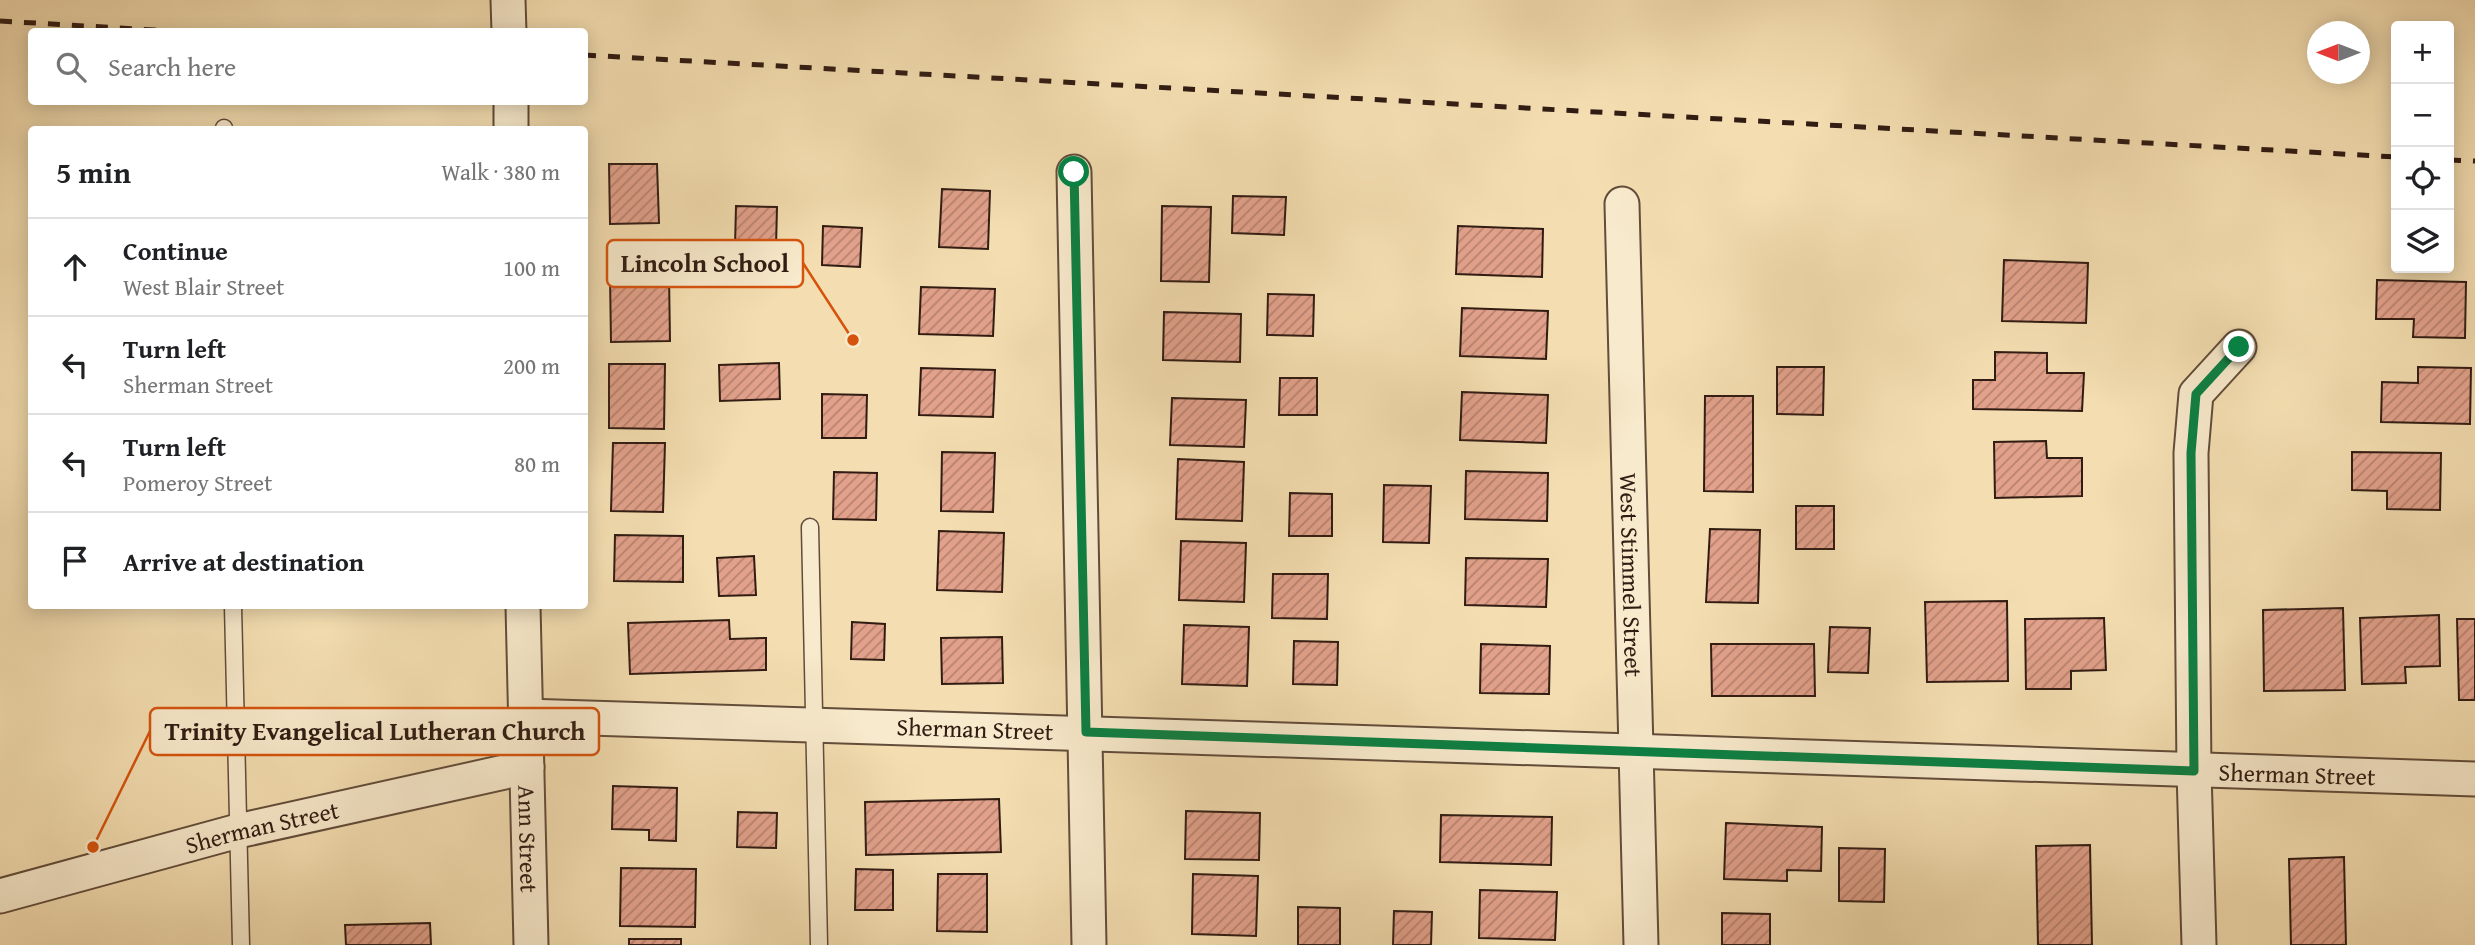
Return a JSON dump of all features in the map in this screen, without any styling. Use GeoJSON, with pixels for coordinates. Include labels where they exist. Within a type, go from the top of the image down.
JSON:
{"type":"FeatureCollection","features":[{"type":"Feature","properties":{"kind":"street"},"geometry":{"type":"LineString","coordinates":[[508,0],[509,28]]}},
{"type":"Feature","properties":{"kind":"street"},"geometry":{"type":"LineString","coordinates":[[510,105],[511,126]]}},
{"type":"Feature","properties":{"kind":"street"},"geometry":{"type":"LineString","coordinates":[[1074,172],[1089,945]]}},
{"type":"Feature","properties":{"kind":"street","name":"West Stimmel Street"},"geometry":{"type":"LineString","coordinates":[[1622,204],[1640,945]]}},
{"type":"Feature","properties":{"kind":"street"},"geometry":{"type":"LineString","coordinates":[[2199,945],[2194,771],[2191,453],[2196,394],[2239,347]]}},
{"type":"Feature","properties":{"kind":"street","name":"Ann Street"},"geometry":{"type":"LineString","coordinates":[[523,609],[531,945]]}},
{"type":"Feature","properties":{"kind":"street","name":"Sherman Street"},"geometry":{"type":"LineString","coordinates":[[525,716],[815,723],[2475,779]]}},
{"type":"Feature","properties":{"kind":"street","name":"Sherman Street"},"geometry":{"type":"LineString","coordinates":[[0,896],[238,831],[527,767]]}},
{"type":"Feature","properties":{"kind":"lane"},"geometry":{"type":"LineString","coordinates":[[810,527],[819,945]]}},
{"type":"Feature","properties":{"kind":"lane"},"geometry":{"type":"LineString","coordinates":[[233,609],[241,945]]}},
{"type":"Feature","properties":{"kind":"building"},"geometry":{"type":"Polygon","coordinates":[[[609,164],[657,164],[659,223],[610,224],[609,164]]]}},
{"type":"Feature","properties":{"kind":"building"},"geometry":{"type":"Polygon","coordinates":[[[942,189],[990,191],[988,249],[939,247],[942,189]]]}},
{"type":"Feature","properties":{"kind":"building"},"geometry":{"type":"Polygon","coordinates":[[[1233,196],[1286,197],[1284,235],[1232,233],[1233,196]]]}},
{"type":"Feature","properties":{"kind":"building"},"geometry":{"type":"Polygon","coordinates":[[[736,206],[777,207],[776,247],[735,246],[736,206]]]}},
{"type":"Feature","properties":{"kind":"building"},"geometry":{"type":"Polygon","coordinates":[[[1162,206],[1211,207],[1209,282],[1161,281],[1162,206]]]}},
{"type":"Feature","properties":{"kind":"building"},"geometry":{"type":"Polygon","coordinates":[[[823,226],[862,228],[860,267],[822,265],[823,226]]]}},
{"type":"Feature","properties":{"kind":"building"},"geometry":{"type":"Polygon","coordinates":[[[1458,226],[1543,229],[1542,277],[1456,274],[1458,226]]]}},
{"type":"Feature","properties":{"kind":"building"},"geometry":{"type":"Polygon","coordinates":[[[2004,260],[2088,263],[2086,323],[2002,321],[2004,260]]]}},
{"type":"Feature","properties":{"kind":"building"},"geometry":{"type":"Polygon","coordinates":[[[669,276],[670,341],[611,342],[610,277],[669,276]]]}},
{"type":"Feature","properties":{"kind":"building"},"geometry":{"type":"Polygon","coordinates":[[[2377,280],[2466,282],[2465,338],[2413,337],[2414,319],[2376,319],[2377,280]]]}},
{"type":"Feature","properties":{"kind":"building"},"geometry":{"type":"Polygon","coordinates":[[[921,287],[995,289],[993,336],[919,334],[921,287]]]}},
{"type":"Feature","properties":{"kind":"building"},"geometry":{"type":"Polygon","coordinates":[[[1268,294],[1314,295],[1313,336],[1267,335],[1268,294]]]}},
{"type":"Feature","properties":{"kind":"building"},"geometry":{"type":"Polygon","coordinates":[[[1462,308],[1548,311],[1546,359],[1460,356],[1462,308]]]}},
{"type":"Feature","properties":{"kind":"building"},"geometry":{"type":"Polygon","coordinates":[[[1164,312],[1241,314],[1240,362],[1163,360],[1164,312]]]}},
{"type":"Feature","properties":{"kind":"building"},"geometry":{"type":"Polygon","coordinates":[[[1995,352],[2047,353],[2047,373],[2084,373],[2082,411],[1973,409],[1973,380],[1995,380],[1995,352]]]}},
{"type":"Feature","properties":{"kind":"building"},"geometry":{"type":"Polygon","coordinates":[[[779,363],[780,399],[720,401],[719,365],[779,363]]]}},
{"type":"Feature","properties":{"kind":"building"},"geometry":{"type":"Polygon","coordinates":[[[609,364],[665,364],[664,429],[609,428],[609,364]]]}},
{"type":"Feature","properties":{"kind":"building"},"geometry":{"type":"Polygon","coordinates":[[[1777,367],[1824,367],[1823,415],[1777,414],[1777,367]]]}},
{"type":"Feature","properties":{"kind":"building"},"geometry":{"type":"Polygon","coordinates":[[[2418,367],[2471,368],[2470,424],[2381,422],[2382,382],[2418,383],[2418,367]]]}},
{"type":"Feature","properties":{"kind":"building"},"geometry":{"type":"Polygon","coordinates":[[[921,368],[995,370],[993,417],[919,415],[921,368]]]}},
{"type":"Feature","properties":{"kind":"building"},"geometry":{"type":"Polygon","coordinates":[[[1280,378],[1317,378],[1317,415],[1279,415],[1280,378]]]}},
{"type":"Feature","properties":{"kind":"building"},"geometry":{"type":"Polygon","coordinates":[[[1462,392],[1548,395],[1546,443],[1460,440],[1462,392]]]}},
{"type":"Feature","properties":{"kind":"building"},"geometry":{"type":"Polygon","coordinates":[[[822,394],[867,395],[866,438],[822,438],[822,394]]]}},
{"type":"Feature","properties":{"kind":"building"},"geometry":{"type":"Polygon","coordinates":[[[1705,396],[1753,396],[1753,492],[1704,491],[1705,396]]]}},
{"type":"Feature","properties":{"kind":"building"},"geometry":{"type":"Polygon","coordinates":[[[1172,398],[1246,400],[1244,447],[1170,445],[1172,398]]]}},
{"type":"Feature","properties":{"kind":"building"},"geometry":{"type":"Polygon","coordinates":[[[2046,441],[2047,458],[2082,458],[2082,496],[1995,498],[1994,442],[2046,441]]]}},
{"type":"Feature","properties":{"kind":"building"},"geometry":{"type":"Polygon","coordinates":[[[613,443],[665,443],[663,512],[611,511],[613,443]]]}},
{"type":"Feature","properties":{"kind":"building"},"geometry":{"type":"Polygon","coordinates":[[[942,452],[995,453],[993,512],[941,511],[942,452]]]}},
{"type":"Feature","properties":{"kind":"building"},"geometry":{"type":"Polygon","coordinates":[[[2352,452],[2441,453],[2440,510],[2387,509],[2387,491],[2352,490],[2352,452]]]}},
{"type":"Feature","properties":{"kind":"building"},"geometry":{"type":"Polygon","coordinates":[[[1178,459],[1244,462],[1242,521],[1176,519],[1178,459]]]}},
{"type":"Feature","properties":{"kind":"building"},"geometry":{"type":"Polygon","coordinates":[[[1466,471],[1548,473],[1547,521],[1465,519],[1466,471]]]}},
{"type":"Feature","properties":{"kind":"building"},"geometry":{"type":"Polygon","coordinates":[[[834,472],[877,473],[876,520],[833,519],[834,472]]]}},
{"type":"Feature","properties":{"kind":"building"},"geometry":{"type":"Polygon","coordinates":[[[1384,485],[1431,486],[1429,543],[1383,542],[1384,485]]]}},
{"type":"Feature","properties":{"kind":"building"},"geometry":{"type":"Polygon","coordinates":[[[1290,493],[1332,494],[1332,536],[1289,536],[1290,493]]]}},
{"type":"Feature","properties":{"kind":"building"},"geometry":{"type":"Polygon","coordinates":[[[1796,506],[1834,506],[1834,549],[1796,549],[1796,506]]]}},
{"type":"Feature","properties":{"kind":"building"},"geometry":{"type":"Polygon","coordinates":[[[1710,529],[1760,530],[1758,603],[1706,602],[1710,529]]]}},
{"type":"Feature","properties":{"kind":"building"},"geometry":{"type":"Polygon","coordinates":[[[939,531],[1004,533],[1002,592],[937,590],[939,531]]]}},
{"type":"Feature","properties":{"kind":"building"},"geometry":{"type":"Polygon","coordinates":[[[615,535],[683,536],[683,582],[614,581],[615,535]]]}},
{"type":"Feature","properties":{"kind":"building"},"geometry":{"type":"Polygon","coordinates":[[[1181,541],[1246,543],[1244,602],[1179,600],[1181,541]]]}},
{"type":"Feature","properties":{"kind":"building"},"geometry":{"type":"Polygon","coordinates":[[[754,556],[756,595],[719,596],[717,558],[754,556]]]}},
{"type":"Feature","properties":{"kind":"building"},"geometry":{"type":"Polygon","coordinates":[[[1466,558],[1548,559],[1546,607],[1465,605],[1466,558]]]}},
{"type":"Feature","properties":{"kind":"building"},"geometry":{"type":"Polygon","coordinates":[[[1273,574],[1328,574],[1327,619],[1272,618],[1273,574]]]}},
{"type":"Feature","properties":{"kind":"building"},"geometry":{"type":"Polygon","coordinates":[[[2007,601],[2008,681],[1927,682],[1925,602],[2007,601]]]}},
{"type":"Feature","properties":{"kind":"building"},"geometry":{"type":"Polygon","coordinates":[[[2343,608],[2345,690],[2264,691],[2263,610],[2343,608]]]}},
{"type":"Feature","properties":{"kind":"building"},"geometry":{"type":"Polygon","coordinates":[[[2439,615],[2440,666],[2405,667],[2406,683],[2362,684],[2360,618],[2439,615]]]}},
{"type":"Feature","properties":{"kind":"building"},"geometry":{"type":"Polygon","coordinates":[[[2104,618],[2106,670],[2071,671],[2071,689],[2026,689],[2025,619],[2104,618]]]}},
{"type":"Feature","properties":{"kind":"building"},"geometry":{"type":"Polygon","coordinates":[[[2457,619],[2475,619],[2475,700],[2459,700],[2457,619]]]}},
{"type":"Feature","properties":{"kind":"building"},"geometry":{"type":"Polygon","coordinates":[[[729,620],[730,639],[766,638],[766,670],[630,674],[628,623],[729,620]]]}},
{"type":"Feature","properties":{"kind":"building"},"geometry":{"type":"Polygon","coordinates":[[[852,622],[885,624],[884,660],[851,659],[852,622]]]}},
{"type":"Feature","properties":{"kind":"building"},"geometry":{"type":"Polygon","coordinates":[[[1184,625],[1249,627],[1247,686],[1182,684],[1184,625]]]}},
{"type":"Feature","properties":{"kind":"building"},"geometry":{"type":"Polygon","coordinates":[[[1830,627],[1870,628],[1868,673],[1828,672],[1830,627]]]}},
{"type":"Feature","properties":{"kind":"building"},"geometry":{"type":"Polygon","coordinates":[[[1002,637],[1003,683],[942,684],[941,638],[1002,637]]]}},
{"type":"Feature","properties":{"kind":"building"},"geometry":{"type":"Polygon","coordinates":[[[1294,641],[1338,642],[1337,685],[1293,684],[1294,641]]]}},
{"type":"Feature","properties":{"kind":"building"},"geometry":{"type":"Polygon","coordinates":[[[1481,644],[1550,646],[1549,694],[1480,693],[1481,644]]]}},
{"type":"Feature","properties":{"kind":"building"},"geometry":{"type":"Polygon","coordinates":[[[1711,644],[1814,644],[1815,696],[1712,696],[1711,644]]]}},
{"type":"Feature","properties":{"kind":"building"},"geometry":{"type":"Polygon","coordinates":[[[613,786],[677,788],[676,841],[649,840],[649,830],[612,829],[613,786]]]}},
{"type":"Feature","properties":{"kind":"building"},"geometry":{"type":"Polygon","coordinates":[[[999,799],[1001,852],[866,855],[865,802],[999,799]]]}},
{"type":"Feature","properties":{"kind":"building"},"geometry":{"type":"Polygon","coordinates":[[[1186,811],[1260,813],[1259,860],[1185,859],[1186,811]]]}},
{"type":"Feature","properties":{"kind":"building"},"geometry":{"type":"Polygon","coordinates":[[[738,812],[777,813],[776,848],[737,847],[738,812]]]}},
{"type":"Feature","properties":{"kind":"building"},"geometry":{"type":"Polygon","coordinates":[[[1441,815],[1552,817],[1551,865],[1440,862],[1441,815]]]}},
{"type":"Feature","properties":{"kind":"building"},"geometry":{"type":"Polygon","coordinates":[[[1726,823],[1822,827],[1821,871],[1787,870],[1787,881],[1724,879],[1726,823]]]}},
{"type":"Feature","properties":{"kind":"building"},"geometry":{"type":"Polygon","coordinates":[[[2090,845],[2092,945],[2038,945],[2036,846],[2090,845]]]}},
{"type":"Feature","properties":{"kind":"building"},"geometry":{"type":"Polygon","coordinates":[[[1839,848],[1885,849],[1884,902],[1839,901],[1839,848]]]}},
{"type":"Feature","properties":{"kind":"building"},"geometry":{"type":"Polygon","coordinates":[[[2344,857],[2346,945],[2291,945],[2289,859],[2344,857]]]}},
{"type":"Feature","properties":{"kind":"building"},"geometry":{"type":"Polygon","coordinates":[[[621,868],[696,869],[695,927],[620,926],[621,868]]]}},
{"type":"Feature","properties":{"kind":"building"},"geometry":{"type":"Polygon","coordinates":[[[856,869],[893,870],[893,910],[855,910],[856,869]]]}},
{"type":"Feature","properties":{"kind":"building"},"geometry":{"type":"Polygon","coordinates":[[[938,874],[987,874],[987,932],[937,931],[938,874]]]}},
{"type":"Feature","properties":{"kind":"building"},"geometry":{"type":"Polygon","coordinates":[[[1193,874],[1258,876],[1256,936],[1192,934],[1193,874]]]}},
{"type":"Feature","properties":{"kind":"building"},"geometry":{"type":"Polygon","coordinates":[[[1480,890],[1557,892],[1555,940],[1479,938],[1480,890]]]}},
{"type":"Feature","properties":{"kind":"building"},"geometry":{"type":"Polygon","coordinates":[[[1298,907],[1340,908],[1340,945],[1298,945],[1298,907]]]}},
{"type":"Feature","properties":{"kind":"building"},"geometry":{"type":"Polygon","coordinates":[[[1394,911],[1432,912],[1431,945],[1393,945],[1394,911]]]}},
{"type":"Feature","properties":{"kind":"building"},"geometry":{"type":"Polygon","coordinates":[[[1722,913],[1770,914],[1770,945],[1722,945],[1722,913]]]}},
{"type":"Feature","properties":{"kind":"building"},"geometry":{"type":"Polygon","coordinates":[[[430,923],[431,945],[346,945],[345,925],[430,923]]]}},
{"type":"Feature","properties":{"kind":"building"},"geometry":{"type":"Polygon","coordinates":[[[629,939],[681,939],[681,945],[629,945],[629,939]]]}},
{"type":"Feature","properties":{"kind":"railway"},"geometry":{"type":"LineString","coordinates":[[0,21],[120,28]]}},
{"type":"Feature","properties":{"kind":"railway"},"geometry":{"type":"LineString","coordinates":[[588,55],[2391,157]]}},
{"type":"Feature","properties":{"kind":"railway"},"geometry":{"type":"LineString","coordinates":[[2454,160],[2475,161]]}},
{"type":"Feature","properties":{"kind":"place","name":"Lincoln School"},"geometry":{"type":"Point","coordinates":[853,340]}},
{"type":"Feature","properties":{"kind":"place","name":"Trinity Evangelical Lutheran Church"},"geometry":{"type":"Point","coordinates":[93,847]}},
{"type":"Feature","properties":{"kind":"route"},"geometry":{"type":"LineString","coordinates":[[1074,172],[1086,732],[2194,771],[2191,453],[2196,394],[2239,347]]}}]}
